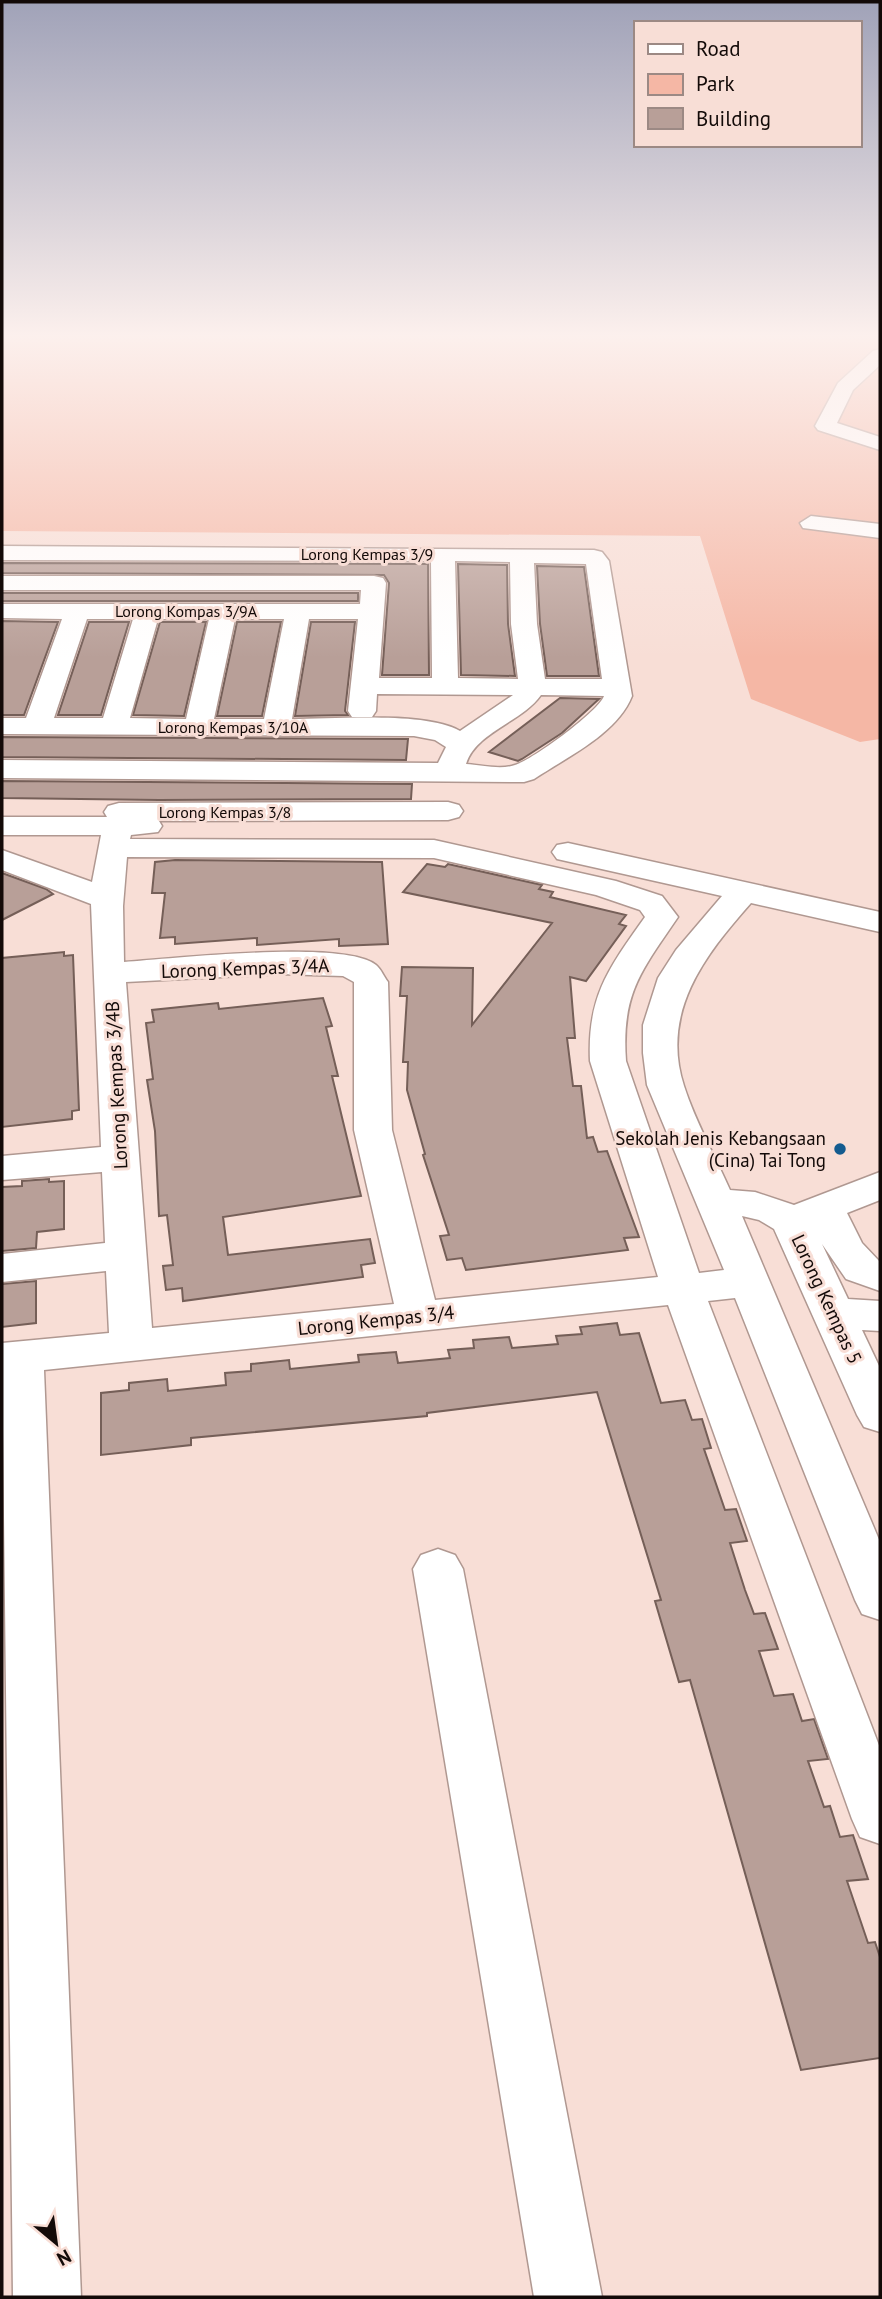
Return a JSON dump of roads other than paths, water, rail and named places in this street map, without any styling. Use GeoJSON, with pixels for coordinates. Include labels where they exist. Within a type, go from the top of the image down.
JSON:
{"type":"FeatureCollection","features":[{"type":"Feature","properties":{"kind":"street"},"geometry":{"type":"LineString","coordinates":[[811,523],[880,531]]}},
{"type":"Feature","properties":{"kind":"street","name":"Lorong Kempas 3/9"},"geometry":{"type":"LineString","coordinates":[[2,553],[587,557],[597,561],[617,687]]}},
{"type":"Feature","properties":{"kind":"street"},"geometry":{"type":"LineString","coordinates":[[74,583],[87,554]]}},
{"type":"Feature","properties":{"kind":"street"},"geometry":{"type":"LineString","coordinates":[[360,727],[370,612],[381,554]]}},
{"type":"Feature","properties":{"kind":"street"},"geometry":{"type":"LineString","coordinates":[[443,554],[445,687]]}},
{"type":"Feature","properties":{"kind":"street"},"geometry":{"type":"LineString","coordinates":[[447,819],[451,761],[467,739],[519,707],[533,687],[524,624],[522,556]]}},
{"type":"Feature","properties":{"kind":"street"},"geometry":{"type":"LineString","coordinates":[[2,583],[374,583]]}},
{"type":"Feature","properties":{"kind":"street"},"geometry":{"type":"LineString","coordinates":[[114,727],[148,610]]}},
{"type":"Feature","properties":{"kind":"street"},"geometry":{"type":"LineString","coordinates":[[198,727],[223,610]]}},
{"type":"Feature","properties":{"kind":"street","name":"Lorong Kompas 3/9A"},"geometry":{"type":"LineString","coordinates":[[2,611],[370,612]]}},
{"type":"Feature","properties":{"kind":"street"},"geometry":{"type":"LineString","coordinates":[[37,726],[77,611]]}},
{"type":"Feature","properties":{"kind":"street"},"geometry":{"type":"LineString","coordinates":[[276,728],[298,611]]}},
{"type":"Feature","properties":{"kind":"street"},"geometry":{"type":"LineString","coordinates":[[2,769],[450,772],[507,775],[536,767],[613,709],[618,696],[617,687],[365,686]]}},
{"type":"Feature","properties":{"kind":"street","name":"Lorong Kempas 3/10A"},"geometry":{"type":"LineString","coordinates":[[2,726],[360,727],[433,731],[467,739]]}},
{"type":"Feature","properties":{"kind":"street","name":"Lorong Kempas 3/4B"},"geometry":{"type":"LineString","coordinates":[[131,1346],[109,973],[108,899],[125,829],[155,771],[166,727]]}},
{"type":"Feature","properties":{"kind":"street","name":"Lorong Kempas 3/8"},"geometry":{"type":"LineString","coordinates":[[2,812],[125,829]]}},
{"type":"Feature","properties":{"kind":"street"},"geometry":{"type":"LineString","coordinates":[[125,829],[447,819],[742,892],[880,922]]}},
{"type":"Feature","properties":{"kind":"street"},"geometry":{"type":"LineString","coordinates":[[2,826],[125,829],[434,849],[605,888],[651,903],[662,917],[609,999],[606,1038],[608,1061],[684,1289],[880,1819]]}},
{"type":"Feature","properties":{"kind":"street"},"geometry":{"type":"LineString","coordinates":[[2,859],[108,899]]}},
{"type":"Feature","properties":{"kind":"street"},"geometry":{"type":"LineString","coordinates":[[742,892],[688,953],[667,994],[660,1026],[660,1062],[665,1085],[750,1282],[880,1600]]}},
{"type":"Feature","properties":{"kind":"street","name":"Lorong Kempas 3/4A"},"geometry":{"type":"LineString","coordinates":[[109,973],[286,964],[344,965],[363,971],[371,982],[370,1076],[373,1130],[418,1316]]}},
{"type":"Feature","properties":{"kind":"street"},"geometry":{"type":"LineString","coordinates":[[2,1168],[120,1158]]}},
{"type":"Feature","properties":{"kind":"street"},"geometry":{"type":"LineString","coordinates":[[807,1215],[880,1185]]}},
{"type":"Feature","properties":{"kind":"street"},"geometry":{"type":"LineString","coordinates":[[716,1203],[746,1202],[807,1215],[856,1265],[869,1276],[880,1277]]}},
{"type":"Feature","properties":{"kind":"street","name":"Lorong Kempas 5"},"geometry":{"type":"LineString","coordinates":[[807,1215],[834,1313],[880,1415]]}},
{"type":"Feature","properties":{"kind":"street"},"geometry":{"type":"LineString","coordinates":[[2,1268],[127,1255]]}},
{"type":"Feature","properties":{"kind":"street","name":"Lorong Kempas 3/4"},"geometry":{"type":"LineString","coordinates":[[12,1358],[750,1282]]}},
{"type":"Feature","properties":{"kind":"street"},"geometry":{"type":"LineString","coordinates":[[834,1313],[880,1316]]}},
{"type":"Feature","properties":{"kind":"street"},"geometry":{"type":"LineString","coordinates":[[12,1358],[47,2297]]}},
{"type":"Feature","properties":{"kind":"street"},"geometry":{"type":"LineString","coordinates":[[438,1569],[568,2297]]}},
{"type":"Feature","properties":{"kind":"place","name":"Sekolah Jenis Kebangsaan (Cina) Tai Tong"},"geometry":{"type":"Point","coordinates":[840,1149]}}]}
